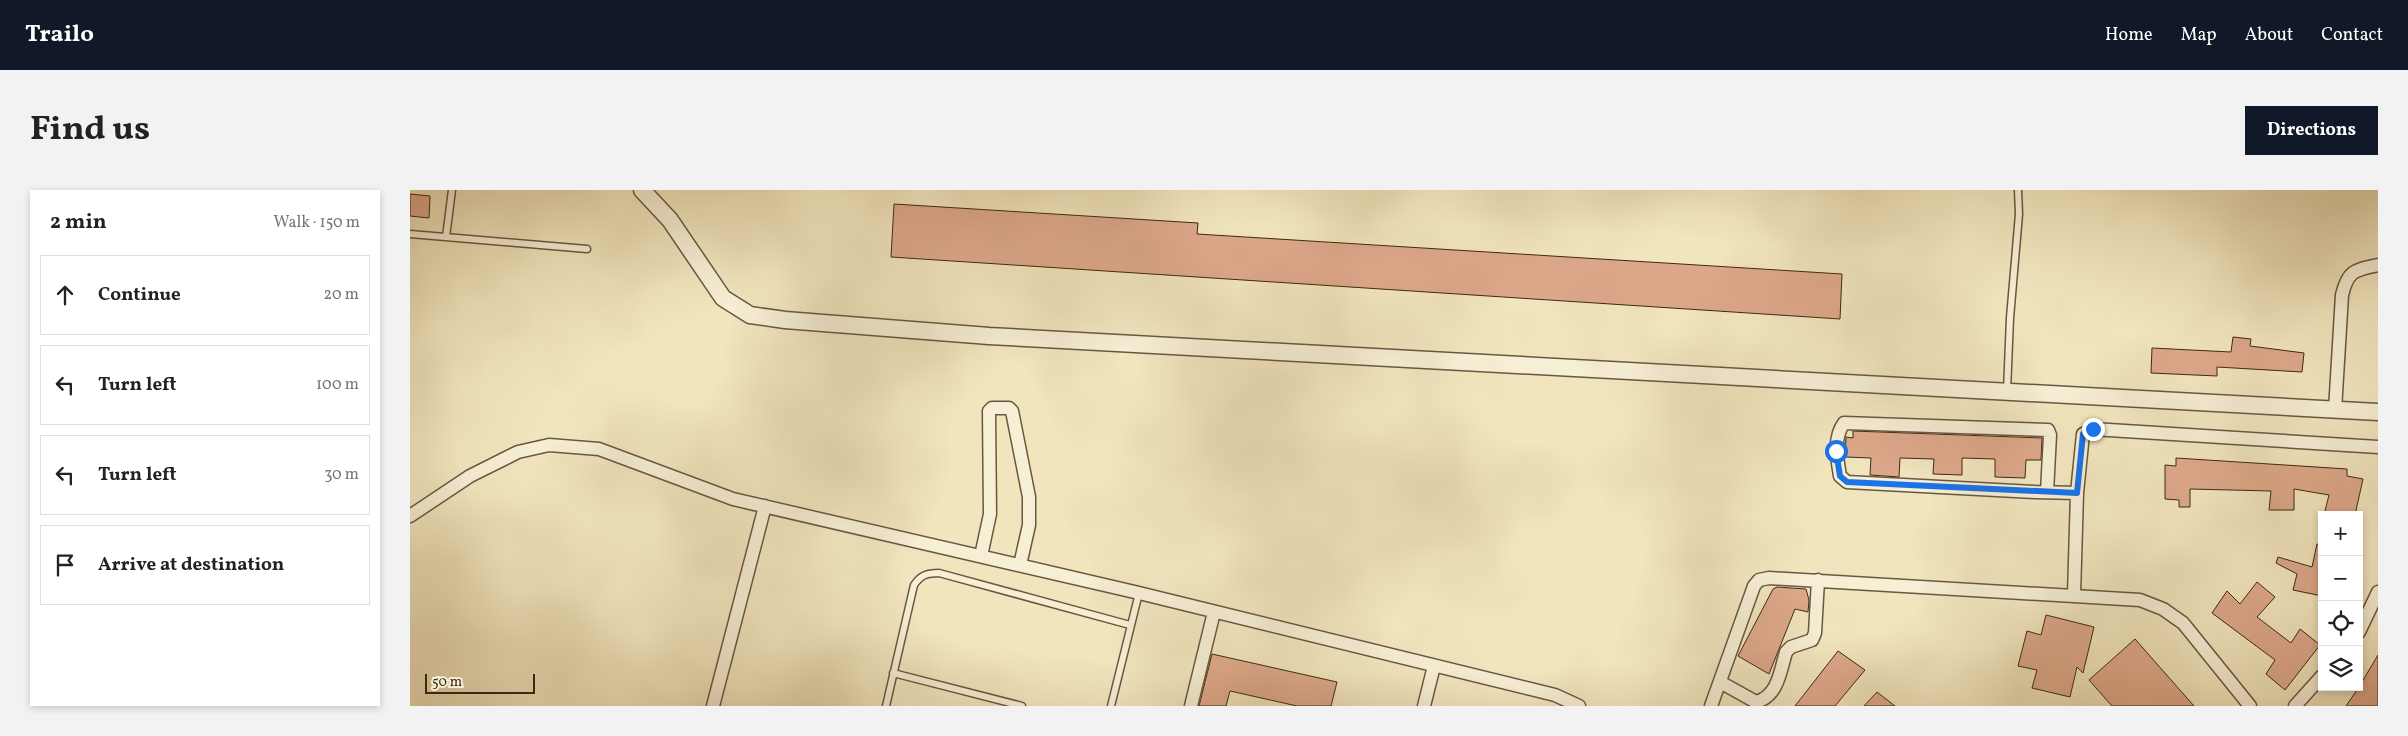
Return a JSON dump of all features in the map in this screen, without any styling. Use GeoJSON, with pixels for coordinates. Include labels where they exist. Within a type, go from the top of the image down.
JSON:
{"type":"FeatureCollection","features":[{"type":"Feature","properties":{"kind":"street"},"geometry":{"type":"LineString","coordinates":[[642,190],[670,220],[723,298],[750,315],[784,320],[989,336],[2378,412]]}},
{"type":"Feature","properties":{"kind":"street"},"geometry":{"type":"LineString","coordinates":[[2336,410],[2342,295],[2346,281],[2354,271],[2378,265]]}},
{"type":"Feature","properties":{"kind":"street"},"geometry":{"type":"LineString","coordinates":[[981,556],[990,514],[989,411],[992,408],[1009,408],[1012,411],[1029,497],[1029,525],[1020,565]]}},
{"type":"Feature","properties":{"kind":"street"},"geometry":{"type":"LineString","coordinates":[[2046,492],[2050,435],[2048,430],[1844,422],[1839,429],[1836,451],[1840,476],[1847,482],[2046,492],[2077,493]]}},
{"type":"Feature","properties":{"kind":"street"},"geometry":{"type":"LineString","coordinates":[[2074,595],[2077,493],[2083,434],[2093,429],[2378,447]]}},
{"type":"Feature","properties":{"kind":"street"},"geometry":{"type":"LineString","coordinates":[[410,516],[470,476],[518,452],[549,445],[599,449],[734,499],[1139,593],[1555,695],[1579,706]]}},
{"type":"Feature","properties":{"kind":"street"},"geometry":{"type":"LineString","coordinates":[[713,706],[765,506]]}},
{"type":"Feature","properties":{"kind":"street"},"geometry":{"type":"LineString","coordinates":[[1711,706],[1754,586],[1759,580],[1769,578],[2140,600],[2163,609],[2183,623],[2250,706]]}},
{"type":"Feature","properties":{"kind":"street"},"geometry":{"type":"LineString","coordinates":[[1720,682],[1756,702],[1766,699],[1772,693],[1786,652],[1791,648],[1812,640],[1815,633],[1818,580]]}},
{"type":"Feature","properties":{"kind":"street"},"geometry":{"type":"LineString","coordinates":[[2363,624],[2378,592]]}},
{"type":"Feature","properties":{"kind":"street"},"geometry":{"type":"LineString","coordinates":[[1191,706],[1214,612]]}},
{"type":"Feature","properties":{"kind":"street"},"geometry":{"type":"LineString","coordinates":[[1424,706],[1434,666]]}},
{"type":"Feature","properties":{"kind":"street"},"geometry":{"type":"LineString","coordinates":[[2295,706],[2318,680]]}},
{"type":"Feature","properties":{"kind":"lane"},"geometry":{"type":"LineString","coordinates":[[446,237],[452,190]]}},
{"type":"Feature","properties":{"kind":"lane"},"geometry":{"type":"LineString","coordinates":[[2007,392],[2011,310],[2019,214],[2018,190]]}},
{"type":"Feature","properties":{"kind":"lane"},"geometry":{"type":"LineString","coordinates":[[410,234],[587,249]]}},
{"type":"Feature","properties":{"kind":"lane"},"geometry":{"type":"LineString","coordinates":[[886,706],[914,585],[919,577],[930,573],[939,573],[1130,625]]}},
{"type":"Feature","properties":{"kind":"lane"},"geometry":{"type":"LineString","coordinates":[[1111,706],[1139,593]]}},
{"type":"Feature","properties":{"kind":"lane"},"geometry":{"type":"LineString","coordinates":[[893,673],[1022,706]]}},
{"type":"Feature","properties":{"kind":"building"},"geometry":{"type":"Polygon","coordinates":[[[410,194],[430,196],[429,218],[410,216],[410,194]]]}},
{"type":"Feature","properties":{"kind":"building"},"geometry":{"type":"Polygon","coordinates":[[[894,204],[1198,223],[1197,234],[1842,274],[1840,319],[891,257],[894,204]]]}},
{"type":"Feature","properties":{"kind":"building"},"geometry":{"type":"Polygon","coordinates":[[[2233,337],[2251,339],[2250,346],[2304,353],[2302,372],[2217,367],[2217,376],[2151,373],[2152,348],[2231,352],[2233,337]]]}},
{"type":"Feature","properties":{"kind":"building"},"geometry":{"type":"Polygon","coordinates":[[[1853,431],[2042,438],[2041,460],[2026,460],[2025,478],[1995,477],[1995,459],[1962,458],[1962,475],[1933,474],[1934,459],[1900,458],[1899,477],[1870,475],[1871,458],[1845,457],[1846,437],[1853,438],[1853,431]]]}},
{"type":"Feature","properties":{"kind":"building"},"geometry":{"type":"Polygon","coordinates":[[[2176,458],[2347,469],[2347,476],[2363,479],[2356,511],[2325,511],[2329,495],[2294,489],[2294,510],[2269,510],[2271,491],[2190,489],[2190,507],[2179,507],[2179,500],[2165,499],[2165,465],[2176,466],[2176,458]]]}},
{"type":"Feature","properties":{"kind":"building"},"geometry":{"type":"Polygon","coordinates":[[[2318,544],[2318,595],[2293,590],[2297,574],[2276,563],[2278,557],[2312,567],[2318,544]]]}},
{"type":"Feature","properties":{"kind":"building"},"geometry":{"type":"Polygon","coordinates":[[[2257,582],[2275,597],[2257,617],[2291,643],[2300,629],[2318,643],[2318,648],[2285,690],[2266,674],[2275,660],[2212,613],[2227,591],[2240,604],[2257,582]]]}},
{"type":"Feature","properties":{"kind":"building"},"geometry":{"type":"Polygon","coordinates":[[[1777,587],[1806,589],[1809,600],[1808,612],[1795,609],[1769,674],[1738,656],[1773,589],[1777,587]]]}},
{"type":"Feature","properties":{"kind":"building"},"geometry":{"type":"Polygon","coordinates":[[[2046,615],[2094,627],[2083,673],[2077,667],[2070,697],[2032,688],[2037,670],[2018,666],[2027,631],[2041,635],[2046,615]]]}},
{"type":"Feature","properties":{"kind":"building"},"geometry":{"type":"Polygon","coordinates":[[[2135,639],[2194,706],[2112,706],[2089,680],[2135,639]]]}},
{"type":"Feature","properties":{"kind":"building"},"geometry":{"type":"Polygon","coordinates":[[[1838,651],[1865,670],[1835,706],[1795,706],[1838,651]]]}},
{"type":"Feature","properties":{"kind":"building"},"geometry":{"type":"Polygon","coordinates":[[[1212,654],[1337,682],[1331,706],[1297,706],[1230,691],[1226,706],[1199,706],[1212,654]]]}},
{"type":"Feature","properties":{"kind":"building"},"geometry":{"type":"Polygon","coordinates":[[[2378,655],[2378,706],[2346,706],[2356,691],[2363,691],[2363,680],[2378,655]]]}},
{"type":"Feature","properties":{"kind":"building"},"geometry":{"type":"Polygon","coordinates":[[[1877,692],[1895,706],[1864,706],[1877,692]]]}},
{"type":"Feature","properties":{"kind":"route"},"geometry":{"type":"LineString","coordinates":[[1836,451],[1840,476],[1847,482],[2077,493],[2083,434],[2093,429]]}}]}
